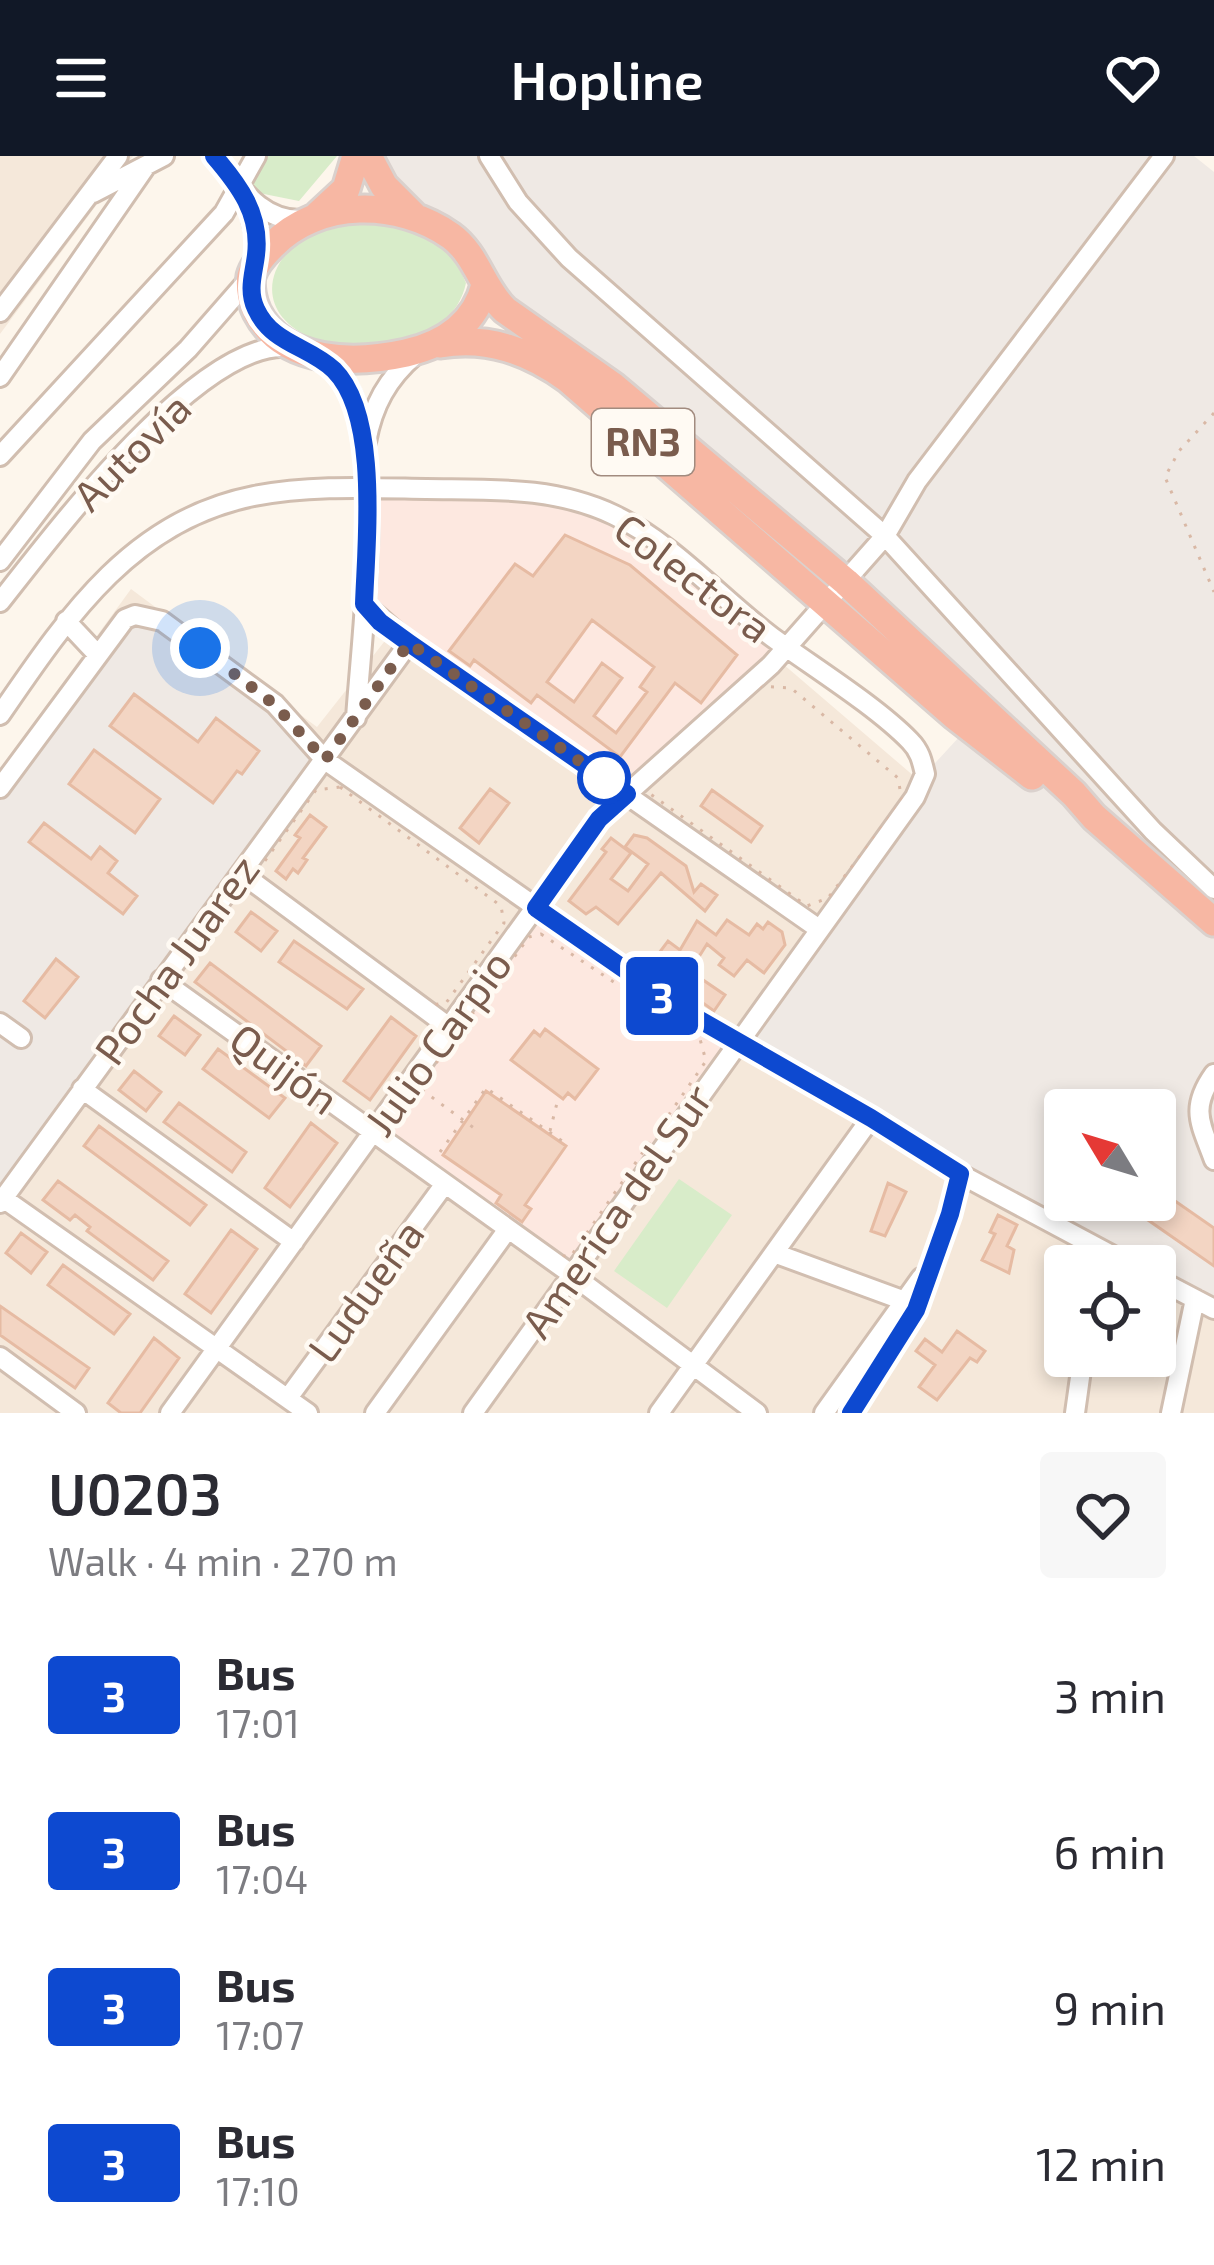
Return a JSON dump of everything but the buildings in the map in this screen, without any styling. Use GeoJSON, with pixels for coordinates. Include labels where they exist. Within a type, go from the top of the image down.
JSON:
{"type":"FeatureCollection","features":[{"type":"Feature","properties":{"kind":"highway"},"geometry":{"type":"LineString","coordinates":[[305,351],[262,321],[252,301],[252,274],[280,238],[315,217],[346,189],[356,156]]}},
{"type":"Feature","properties":{"kind":"highway","name":"RN3"},"geometry":{"type":"LineString","coordinates":[[368,156],[384,186],[414,216],[460,244],[505,310],[614,386],[727,482],[970,728],[1064,801],[1094,818]]}},
{"type":"Feature","properties":{"kind":"highway","name":"RN3"},"geometry":{"type":"LineString","coordinates":[[315,217],[371,209],[414,216]]}},
{"type":"Feature","properties":{"kind":"highway"},"geometry":{"type":"LineString","coordinates":[[426,346],[470,320],[484,285]]}},
{"type":"Feature","properties":{"kind":"highway","name":"RN3"},"geometry":{"type":"LineString","coordinates":[[305,351],[370,358],[426,346],[490,343],[543,362],[616,417],[735,524],[926,656],[1094,818],[1214,922]]}},
{"type":"Feature","properties":{"kind":"street"},"geometry":{"type":"LineString","coordinates":[[0,312],[118,156]]}},
{"type":"Feature","properties":{"kind":"street"},"geometry":{"type":"LineString","coordinates":[[89,195],[164,156]]}},
{"type":"Feature","properties":{"kind":"street"},"geometry":{"type":"LineString","coordinates":[[214,156],[243,193],[286,220],[315,217]]}},
{"type":"Feature","properties":{"kind":"street"},"geometry":{"type":"LineString","coordinates":[[0,455],[243,193],[256,156]]}},
{"type":"Feature","properties":{"kind":"street"},"geometry":{"type":"LineString","coordinates":[[489,156],[518,202],[569,258],[885,536],[1153,831],[1214,889]]}},
{"type":"Feature","properties":{"kind":"street","name":"Julio Carpio"},"geometry":{"type":"LineString","coordinates":[[170,1413],[599,819],[787,648],[885,536],[917,481],[1164,156]]}},
{"type":"Feature","properties":{"kind":"street"},"geometry":{"type":"LineString","coordinates":[[0,376],[146,166]]}},
{"type":"Feature","properties":{"kind":"street"},"geometry":{"type":"LineString","coordinates":[[243,193],[257,241],[252,274]]}},
{"type":"Feature","properties":{"kind":"street","name":"Autovía"},"geometry":{"type":"LineString","coordinates":[[0,561],[92,441],[188,350],[252,274]]}},
{"type":"Feature","properties":{"kind":"street","name":"Autovía"},"geometry":{"type":"LineString","coordinates":[[0,602],[83,499],[206,377],[237,357],[278,346],[305,351]]}},
{"type":"Feature","properties":{"kind":"street"},"geometry":{"type":"LineString","coordinates":[[363,459],[384,387],[426,346]]}},
{"type":"Feature","properties":{"kind":"street"},"geometry":{"type":"LineString","coordinates":[[305,351],[338,374],[353,398],[363,459],[367,488],[364,604],[356,718]]}},
{"type":"Feature","properties":{"kind":"street","name":"Colectora"},"geometry":{"type":"LineString","coordinates":[[0,715],[87,594],[146,540],[214,506],[296,490],[533,490],[586,502],[633,525],[913,743],[925,773]]}},
{"type":"Feature","properties":{"kind":"street"},"geometry":{"type":"LineString","coordinates":[[364,604],[409,643],[819,929]]}},
{"type":"Feature","properties":{"kind":"street"},"geometry":{"type":"LineString","coordinates":[[0,788],[124,619],[135,614],[162,620],[274,704],[325,760],[536,908],[736,1043],[1081,1245]]}},
{"type":"Feature","properties":{"kind":"street"},"geometry":{"type":"LineString","coordinates":[[66,621],[97,654]]}},
{"type":"Feature","properties":{"kind":"street","name":"Pocha Juarez"},"geometry":{"type":"LineString","coordinates":[[2,1201],[409,643]]}},
{"type":"Feature","properties":{"kind":"street","name":"America del Sur"},"geometry":{"type":"LineString","coordinates":[[473,1413],[915,797],[925,773]]}},
{"type":"Feature","properties":{"kind":"street"},"geometry":{"type":"LineString","coordinates":[[241,873],[449,1027]]}},
{"type":"Feature","properties":{"kind":"street","name":"Quijón"},"geometry":{"type":"LineString","coordinates":[[161,980],[757,1413]]}},
{"type":"Feature","properties":{"kind":"street"},"geometry":{"type":"LineString","coordinates":[[0,1023],[20,1038]]}},
{"type":"Feature","properties":{"kind":"street"},"geometry":{"type":"LineString","coordinates":[[1214,1075],[1202,1090],[1197,1111],[1214,1160]]}},
{"type":"Feature","properties":{"kind":"street"},"geometry":{"type":"LineString","coordinates":[[82,1089],[294,1242]]}},
{"type":"Feature","properties":{"kind":"street"},"geometry":{"type":"LineString","coordinates":[[659,1413],[871,1118]]}},
{"type":"Feature","properties":{"kind":"street"},"geometry":{"type":"LineString","coordinates":[[851,1413],[933,1259],[960,1174]]}},
{"type":"Feature","properties":{"kind":"street","name":"Ludueña"},"geometry":{"type":"LineString","coordinates":[[288,1398],[444,1184]]}},
{"type":"Feature","properties":{"kind":"street"},"geometry":{"type":"LineString","coordinates":[[2,1201],[308,1413]]}},
{"type":"Feature","properties":{"kind":"street"},"geometry":{"type":"LineString","coordinates":[[375,1413],[508,1229]]}},
{"type":"Feature","properties":{"kind":"street"},"geometry":{"type":"LineString","coordinates":[[774,1252],[912,1303]]}},
{"type":"Feature","properties":{"kind":"street"},"geometry":{"type":"LineString","coordinates":[[1176,1289],[1214,1309]]}},
{"type":"Feature","properties":{"kind":"street"},"geometry":{"type":"LineString","coordinates":[[1172,1413],[1196,1299]]}},
{"type":"Feature","properties":{"kind":"street"},"geometry":{"type":"LineString","coordinates":[[824,1413],[912,1303]]}},
{"type":"Feature","properties":{"kind":"street"},"geometry":{"type":"LineString","coordinates":[[0,1357],[76,1413]]}},
{"type":"Feature","properties":{"kind":"street"},"geometry":{"type":"LineString","coordinates":[[1075,1413],[1080,1377]]}},
{"type":"Feature","properties":{"kind":"path"},"geometry":{"type":"LineString","coordinates":[[1214,413],[1179,451],[1165,478],[1214,592]]}},
{"type":"Feature","properties":{"kind":"path"},"geometry":{"type":"LineString","coordinates":[[759,686],[791,688],[898,778],[902,801],[825,900],[807,907],[649,793],[647,785],[759,686]]}},
{"type":"Feature","properties":{"kind":"path"},"geometry":{"type":"LineString","coordinates":[[340,787],[501,906],[504,923],[446,1003],[431,1005],[267,889],[259,869],[316,790],[340,787]]}},
{"type":"Feature","properties":{"kind":"path"},"geometry":{"type":"LineString","coordinates":[[541,934],[700,1039],[706,1061],[571,1256],[557,1256],[394,1139],[392,1124],[418,1088],[529,938],[541,934]]}},
{"type":"Feature","properties":{"kind":"path"},"geometry":{"type":"LineString","coordinates":[[418,1088],[474,1128]]}},
{"type":"Feature","properties":{"kind":"path"},"geometry":{"type":"LineString","coordinates":[[440,1152],[486,1088],[568,1145]]}},
{"type":"Feature","properties":{"kind":"path"},"geometry":{"type":"LineString","coordinates":[[550,1132],[558,1099]]}},
{"type":"Feature","properties":{"kind":"shaded area"},"geometry":{"type":"Polygon","coordinates":[[[0,156],[133,156],[0,334],[0,156]]]}},
{"type":"Feature","properties":{"kind":"shaded area"},"geometry":{"type":"Polygon","coordinates":[[[368,156],[1194,156],[1214,172],[1214,1309],[1176,1289],[1176,1245],[1095,1245],[1052,1221],[1176,1221],[1176,1089],[1044,1089],[1044,1216],[737,1043],[925,774],[984,710],[525,325],[368,156]]]}},
{"type":"Feature","properties":{"kind":"shaded area"},"geometry":{"type":"Polygon","coordinates":[[[367,488],[533,491],[614,515],[787,648],[627,794],[364,604],[367,488]]]}},
{"type":"Feature","properties":{"kind":"shaded area"},"geometry":{"type":"Polygon","coordinates":[[[451,557],[762,646],[922,783],[734,1038],[1044,1216],[1044,1221],[1053,1221],[1095,1245],[1044,1245],[1044,1377],[1176,1377],[1176,1289],[1214,1309],[1214,1413],[0,1413],[0,769],[131,589],[317,727],[451,557]]]}},
{"type":"Feature","properties":{"kind":"shaded area"},"geometry":{"type":"Polygon","coordinates":[[[135,615],[275,704],[325,760],[0,1203],[0,788],[135,615]]]}},
{"type":"Feature","properties":{"kind":"shaded area"},"geometry":{"type":"Polygon","coordinates":[[[536,908],[737,1043],[572,1275],[371,1133],[536,908]]]}},
{"type":"Feature","properties":{"kind":"green space"},"geometry":{"type":"Polygon","coordinates":[[[265,156],[337,156],[299,201],[254,192],[249,184],[265,156]]]}},
{"type":"Feature","properties":{"kind":"green space"},"geometry":{"type":"Polygon","coordinates":[[[373,221],[417,232],[451,257],[466,283],[452,312],[419,334],[374,344],[326,342],[295,328],[281,316],[274,301],[272,285],[285,255],[324,227],[373,221]]]}},
{"type":"Feature","properties":{"kind":"green space"},"geometry":{"type":"Polygon","coordinates":[[[679,1179],[732,1215],[667,1308],[614,1271],[679,1179]]]}},
{"type":"Feature","properties":{"kind":"bus line","name":"3"},"geometry":{"type":"LineString","coordinates":[[214,156],[247,198],[254,222],[252,301],[262,321],[275,335],[330,366],[353,398],[367,488],[364,604],[409,643],[627,794],[599,819],[536,908],[686,1012],[960,1174],[916,1310],[851,1413]]}},
{"type":"Feature","properties":{"kind":"route"},"geometry":{"type":"LineString","coordinates":[[200,648],[274,704],[325,760],[409,643],[604,778]]}}]}
